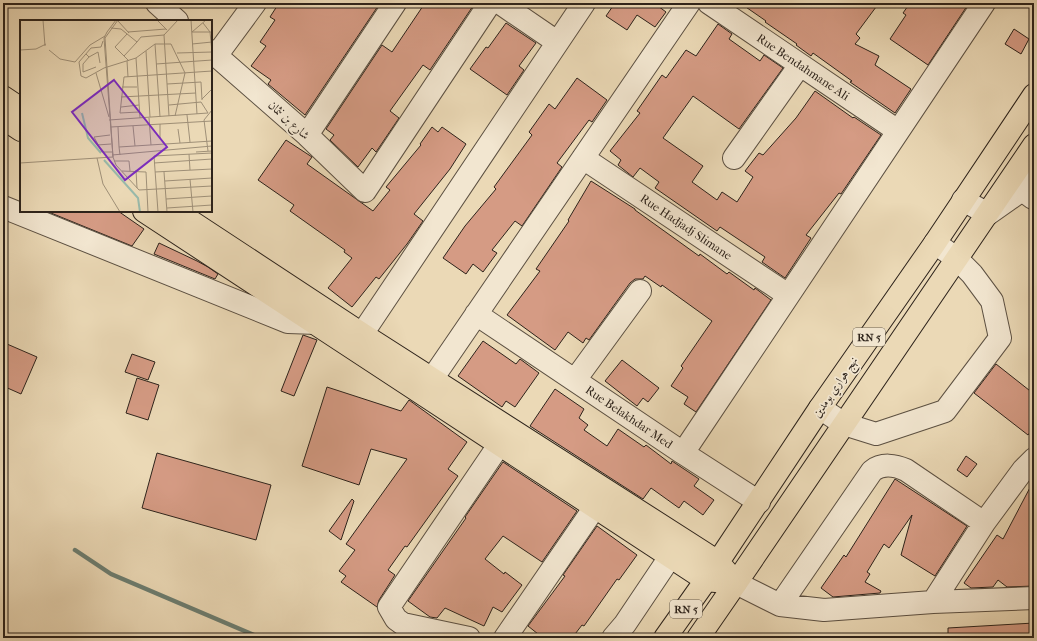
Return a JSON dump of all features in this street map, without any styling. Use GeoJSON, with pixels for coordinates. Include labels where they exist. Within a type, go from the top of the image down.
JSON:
{"type":"FeatureCollection","features":[{"type":"Feature","properties":{"kind":"main road","name":"نهج هواري بومدين"},"geometry":{"type":"LineString","coordinates":[[706,580],[820,408],[934,243],[1034,94]]}},
{"type":"Feature","properties":{"kind":"main road"},"geometry":{"type":"LineString","coordinates":[[3,97],[20,108]]}},
{"type":"Feature","properties":{"kind":"main road"},"geometry":{"type":"LineString","coordinates":[[3,118],[20,129]]}},
{"type":"Feature","properties":{"kind":"main road","name":"RN 5"},"geometry":{"type":"LineString","coordinates":[[698,638],[956,258],[988,214],[1034,144]]}},
{"type":"Feature","properties":{"kind":"main road"},"geometry":{"type":"LineString","coordinates":[[146,212],[317,323],[357,340],[432,379],[718,562],[736,584]]}},
{"type":"Feature","properties":{"kind":"main road"},"geometry":{"type":"LineString","coordinates":[[176,212],[357,340],[499,445],[706,580],[736,584]]}},
{"type":"Feature","properties":{"kind":"main road","name":"RN 5"},"geometry":{"type":"LineString","coordinates":[[666,638],[706,580]]}},
{"type":"Feature","properties":{"kind":"street"},"geometry":{"type":"LineString","coordinates":[[157,3],[176,20]]}},
{"type":"Feature","properties":{"kind":"street"},"geometry":{"type":"LineString","coordinates":[[213,53],[255,3]]}},
{"type":"Feature","properties":{"kind":"street"},"geometry":{"type":"LineString","coordinates":[[307,135],[395,3]]}},
{"type":"Feature","properties":{"kind":"street","name":"شارع بن نثمان"},"geometry":{"type":"LineString","coordinates":[[213,53],[307,135],[365,191],[490,3]]}},
{"type":"Feature","properties":{"kind":"street"},"geometry":{"type":"LineString","coordinates":[[500,3],[558,42]]}},
{"type":"Feature","properties":{"kind":"street"},"geometry":{"type":"LineString","coordinates":[[357,340],[584,3]]}},
{"type":"Feature","properties":{"kind":"street"},"geometry":{"type":"LineString","coordinates":[[432,379],[689,3]]}},
{"type":"Feature","properties":{"kind":"street","name":"Rue Bendahmane Ali"},"geometry":{"type":"LineString","coordinates":[[709,3],[898,132]]}},
{"type":"Feature","properties":{"kind":"street"},"geometry":{"type":"LineString","coordinates":[[683,453],[984,3]]}},
{"type":"Feature","properties":{"kind":"street"},"geometry":{"type":"LineString","coordinates":[[734,158],[800,65]]}},
{"type":"Feature","properties":{"kind":"street","name":"Rue Hadjadj Slimane"},"geometry":{"type":"LineString","coordinates":[[583,158],[788,295]]}},
{"type":"Feature","properties":{"kind":"street"},"geometry":{"type":"LineString","coordinates":[[963,200],[988,214],[1030,187]]}},
{"type":"Feature","properties":{"kind":"street"},"geometry":{"type":"LineString","coordinates":[[3,206],[288,322],[317,323]]}},
{"type":"Feature","properties":{"kind":"street"},"geometry":{"type":"LineString","coordinates":[[820,408],[844,424],[876,434],[945,411],[1000,338],[992,301],[972,274],[956,258],[934,243]]}},
{"type":"Feature","properties":{"kind":"street","name":"Rue Belakhdar Med"},"geometry":{"type":"LineString","coordinates":[[575,380],[640,291]]}},
{"type":"Feature","properties":{"kind":"street","name":"Rue Belakhdar Med"},"geometry":{"type":"LineString","coordinates":[[476,314],[683,453],[759,502]]}},
{"type":"Feature","properties":{"kind":"street"},"geometry":{"type":"LineString","coordinates":[[469,638],[403,624],[396,619],[389,608],[499,445]]}},
{"type":"Feature","properties":{"kind":"street"},"geometry":{"type":"LineString","coordinates":[[780,605],[872,471],[881,466],[892,466],[906,470],[984,523]]}},
{"type":"Feature","properties":{"kind":"street"},"geometry":{"type":"LineString","coordinates":[[933,602],[984,523],[1030,469]]}},
{"type":"Feature","properties":{"kind":"street"},"geometry":{"type":"LineString","coordinates":[[505,638],[595,507]]}},
{"type":"Feature","properties":{"kind":"street"},"geometry":{"type":"LineString","coordinates":[[613,638],[625,624],[670,557]]}},
{"type":"Feature","properties":{"kind":"street"},"geometry":{"type":"LineString","coordinates":[[736,584],[780,605],[824,610],[933,602],[1034,598]]}},
{"type":"Feature","properties":{"kind":"building"},"geometry":{"type":"Polygon","coordinates":[[[279,3],[380,3],[305,115],[268,84],[271,80],[251,66],[266,46],[260,42],[275,20],[270,17],[279,3]]]}},
{"type":"Feature","properties":{"kind":"building"},"geometry":{"type":"Polygon","coordinates":[[[425,3],[475,3],[430,70],[423,65],[390,111],[399,118],[376,152],[372,148],[358,167],[330,140],[334,135],[326,129],[382,45],[392,52],[425,3]]]}},
{"type":"Feature","properties":{"kind":"building"},"geometry":{"type":"Polygon","coordinates":[[[615,3],[654,3],[666,12],[655,27],[637,15],[627,30],[606,16],[615,3]]]}},
{"type":"Feature","properties":{"kind":"building"},"geometry":{"type":"Polygon","coordinates":[[[740,3],[879,3],[856,34],[860,38],[855,44],[879,56],[875,65],[911,89],[895,113],[850,82],[852,81],[813,53],[811,56],[796,45],[797,44],[740,3]]]}},
{"type":"Feature","properties":{"kind":"building"},"geometry":{"type":"Polygon","coordinates":[[[910,3],[969,3],[928,65],[890,39],[906,15],[903,13],[910,3]]]}},
{"type":"Feature","properties":{"kind":"building"},"geometry":{"type":"Polygon","coordinates":[[[506,23],[536,43],[519,66],[524,70],[507,95],[470,69],[486,47],[488,48],[506,23]]]}},
{"type":"Feature","properties":{"kind":"building"},"geometry":{"type":"Polygon","coordinates":[[[718,24],[732,34],[729,39],[760,61],[764,55],[783,68],[739,129],[693,96],[663,138],[703,166],[692,182],[717,200],[722,192],[737,202],[753,177],[745,171],[759,153],[763,155],[796,118],[815,91],[853,118],[854,117],[881,135],[841,194],[839,193],[806,235],[811,238],[785,278],[762,262],[765,257],[720,227],[717,231],[655,188],[659,182],[640,168],[633,177],[618,165],[621,160],[610,151],[640,113],[637,111],[662,75],[666,78],[686,50],[696,56],[718,24]]]}},
{"type":"Feature","properties":{"kind":"building"},"geometry":{"type":"Polygon","coordinates":[[[1014,29],[1029,39],[1021,54],[1005,44],[1014,29]]]}},
{"type":"Feature","properties":{"kind":"building"},"geometry":{"type":"Polygon","coordinates":[[[577,78],[607,100],[592,122],[589,120],[557,163],[562,167],[522,226],[515,221],[492,250],[497,253],[483,272],[473,264],[466,274],[443,258],[465,226],[496,189],[494,187],[532,135],[529,132],[549,104],[555,109],[577,78]]]}},
{"type":"Feature","properties":{"kind":"building"},"geometry":{"type":"Polygon","coordinates":[[[432,127],[438,132],[442,127],[466,144],[450,169],[414,214],[423,221],[407,244],[379,279],[376,277],[352,307],[328,288],[352,258],[344,252],[345,250],[290,211],[294,205],[258,180],[286,140],[312,157],[307,164],[373,211],[390,190],[386,187],[421,145],[420,144],[432,127]]]}},
{"type":"Feature","properties":{"kind":"building"},"geometry":{"type":"Polygon","coordinates":[[[591,181],[635,209],[699,256],[700,254],[727,274],[729,272],[771,300],[696,412],[684,404],[688,397],[671,386],[683,368],[681,366],[712,321],[662,285],[661,287],[645,276],[643,279],[635,279],[630,283],[589,340],[586,338],[583,343],[568,332],[555,350],[507,315],[540,271],[536,269],[569,221],[568,220],[591,181]]]}},
{"type":"Feature","properties":{"kind":"building"},"geometry":{"type":"Polygon","coordinates":[[[48,212],[119,212],[144,229],[132,246],[48,212]]]}},
{"type":"Feature","properties":{"kind":"building"},"geometry":{"type":"Polygon","coordinates":[[[159,243],[197,261],[218,274],[215,279],[154,254],[159,243]]]}},
{"type":"Feature","properties":{"kind":"building"},"geometry":{"type":"Polygon","coordinates":[[[303,335],[317,340],[294,396],[281,391],[303,335]]]}},
{"type":"Feature","properties":{"kind":"building"},"geometry":{"type":"Polygon","coordinates":[[[483,341],[516,364],[520,359],[539,373],[515,407],[506,401],[502,407],[458,376],[483,341]]]}},
{"type":"Feature","properties":{"kind":"building"},"geometry":{"type":"Polygon","coordinates":[[[7,344],[37,357],[21,394],[3,386],[3,354],[7,344]]]}},
{"type":"Feature","properties":{"kind":"building"},"geometry":{"type":"Polygon","coordinates":[[[132,354],[155,362],[148,380],[125,372],[132,354]]]}},
{"type":"Feature","properties":{"kind":"building"},"geometry":{"type":"Polygon","coordinates":[[[622,360],[659,388],[648,402],[643,398],[637,406],[605,381],[622,360]]]}},
{"type":"Feature","properties":{"kind":"building"},"geometry":{"type":"Polygon","coordinates":[[[996,364],[1034,394],[1034,427],[1028,435],[974,393],[996,364]]]}},
{"type":"Feature","properties":{"kind":"building"},"geometry":{"type":"Polygon","coordinates":[[[137,378],[159,385],[148,420],[126,413],[137,378]]]}},
{"type":"Feature","properties":{"kind":"building"},"geometry":{"type":"Polygon","coordinates":[[[327,387],[401,411],[409,400],[467,442],[448,469],[458,476],[407,547],[405,546],[388,570],[395,575],[379,600],[377,607],[341,582],[346,576],[339,571],[355,550],[346,544],[407,459],[371,449],[359,485],[302,466],[327,387]]]}},
{"type":"Feature","properties":{"kind":"building"},"geometry":{"type":"Polygon","coordinates":[[[555,389],[584,409],[579,418],[588,425],[584,430],[607,446],[618,429],[644,447],[646,445],[671,464],[672,461],[699,479],[694,486],[714,500],[703,515],[684,501],[679,508],[651,488],[643,499],[530,426],[555,389]]]}},
{"type":"Feature","properties":{"kind":"building"},"geometry":{"type":"Polygon","coordinates":[[[157,453],[271,485],[256,540],[142,508],[157,453]]]}},
{"type":"Feature","properties":{"kind":"building"},"geometry":{"type":"Polygon","coordinates":[[[966,456],[977,464],[967,477],[957,470],[966,456]]]}},
{"type":"Feature","properties":{"kind":"building"},"geometry":{"type":"Polygon","coordinates":[[[503,462],[577,511],[542,562],[503,536],[485,559],[504,574],[505,572],[522,585],[502,612],[493,607],[484,626],[445,608],[437,618],[430,617],[408,601],[503,462]]]}},
{"type":"Feature","properties":{"kind":"building"},"geometry":{"type":"Polygon","coordinates":[[[895,479],[967,526],[935,576],[901,555],[912,515],[889,548],[884,544],[867,572],[870,574],[865,582],[881,591],[880,593],[833,597],[821,588],[844,555],[846,557],[895,479]]]}},
{"type":"Feature","properties":{"kind":"building"},"geometry":{"type":"Polygon","coordinates":[[[1034,480],[1034,586],[1007,587],[998,580],[993,587],[971,588],[964,583],[997,535],[1003,539],[1034,480]]]}},
{"type":"Feature","properties":{"kind":"building"},"geometry":{"type":"Polygon","coordinates":[[[352,499],[354,501],[341,540],[329,531],[352,499]]]}},
{"type":"Feature","properties":{"kind":"building"},"geometry":{"type":"Polygon","coordinates":[[[597,526],[637,555],[619,580],[617,579],[584,626],[582,625],[572,638],[543,638],[528,626],[565,576],[563,575],[597,526]]]}},
{"type":"Feature","properties":{"kind":"building"},"geometry":{"type":"Polygon","coordinates":[[[1034,623],[1034,638],[948,638],[948,628],[1034,623]]]}},
{"type":"Feature","properties":{"kind":"waterway"},"geometry":{"type":"LineString","coordinates":[[75,550],[111,574],[261,638]]}}]}
